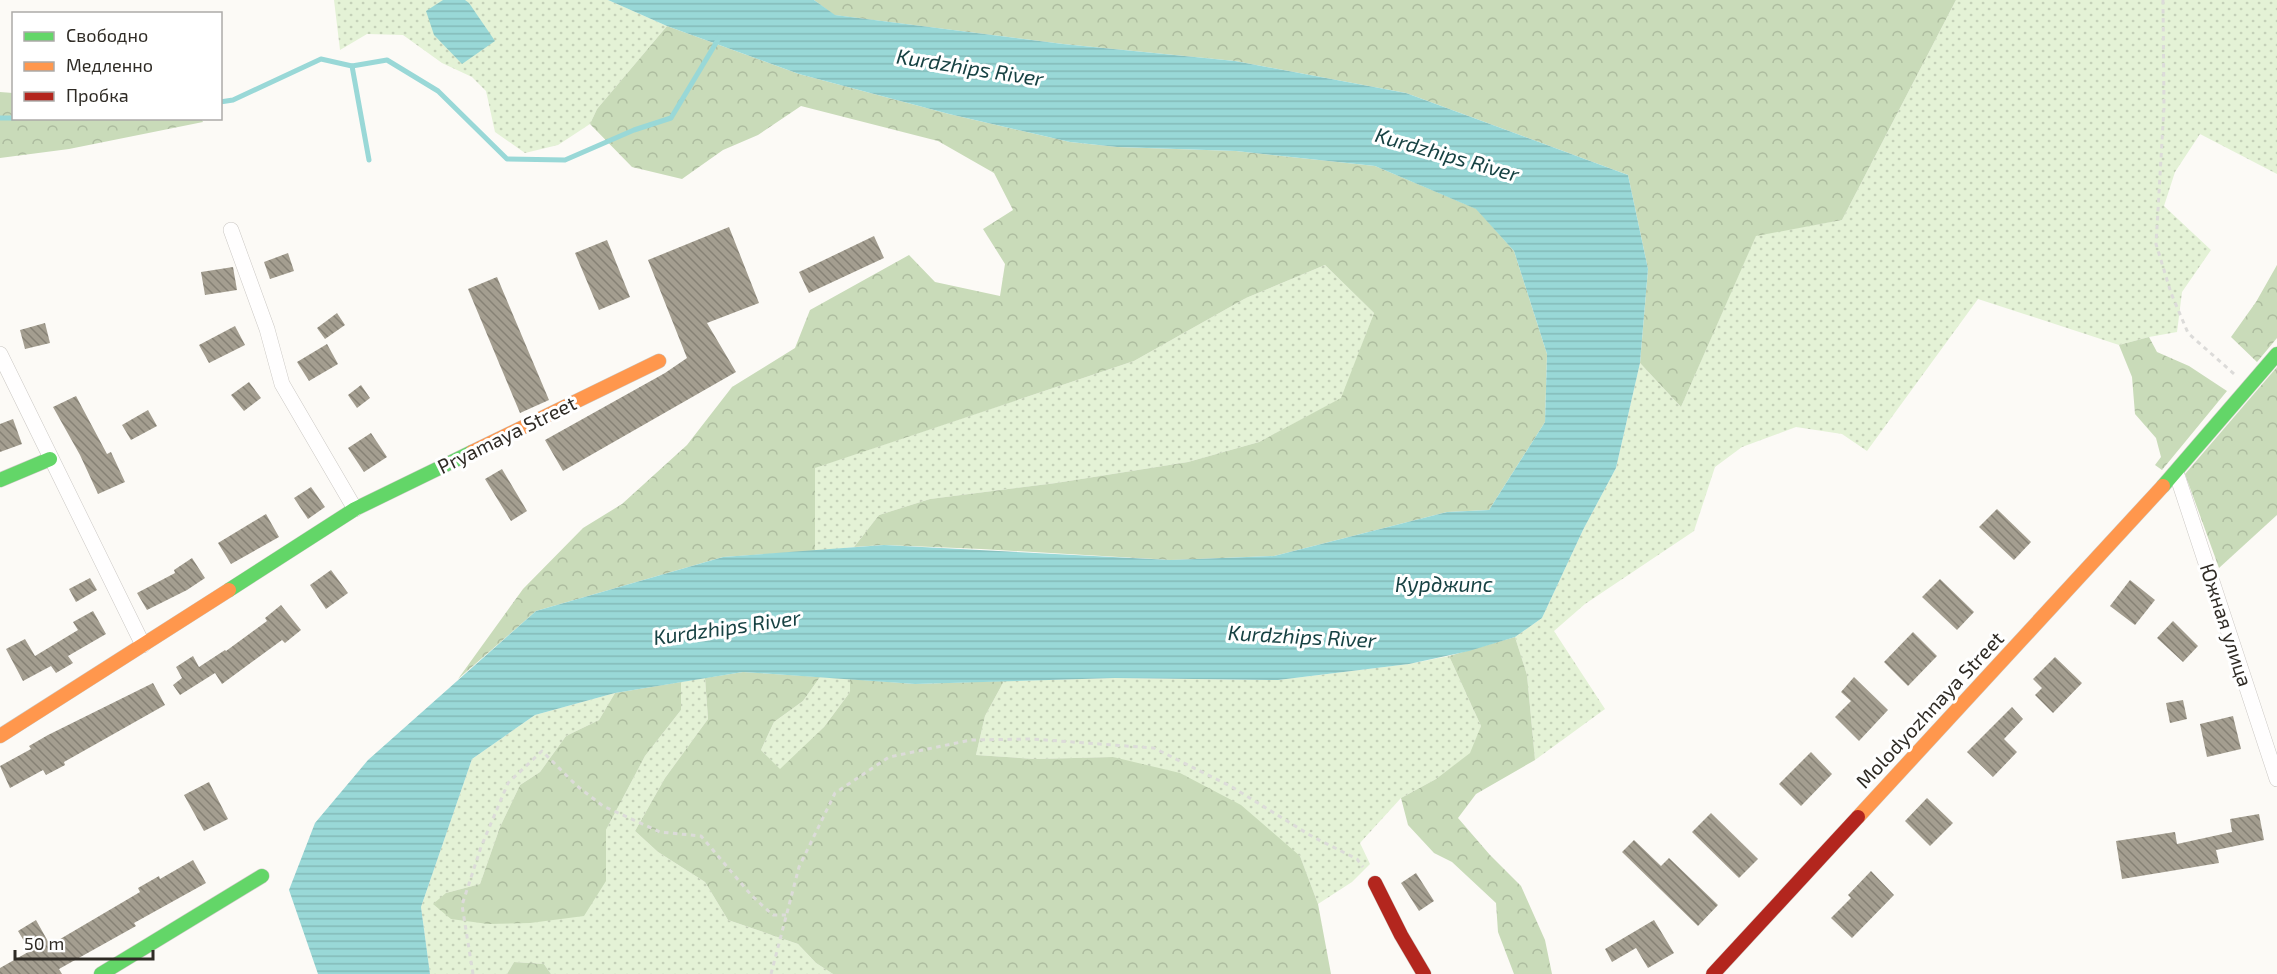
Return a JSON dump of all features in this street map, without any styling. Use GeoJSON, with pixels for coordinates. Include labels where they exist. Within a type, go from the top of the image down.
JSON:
{"type":"FeatureCollection","features":[{"type":"Feature","properties":{"kind":"street"},"geometry":{"type":"LineString","coordinates":[[231,230],[267,329],[282,384],[355,509]]}},
{"type":"Feature","properties":{"kind":"street"},"geometry":{"type":"LineString","coordinates":[[0,354],[143,645]]}},
{"type":"Feature","properties":{"kind":"street","name":"Molodyozhnaya Street"},"geometry":{"type":"LineString","coordinates":[[1713,974],[2176,472],[2277,354]]}},
{"type":"Feature","properties":{"kind":"street","name":"Pryamaya Street"},"geometry":{"type":"LineString","coordinates":[[0,736],[355,509],[659,361]]}},
{"type":"Feature","properties":{"kind":"street"},"geometry":{"type":"LineString","coordinates":[[0,480],[50,459]]}},
{"type":"Feature","properties":{"kind":"street","name":"Южная улица"},"geometry":{"type":"LineString","coordinates":[[2176,472],[2277,779]]}},
{"type":"Feature","properties":{"kind":"street"},"geometry":{"type":"LineString","coordinates":[[101,974],[262,876]]}},
{"type":"Feature","properties":{"kind":"street"},"geometry":{"type":"LineString","coordinates":[[1375,883],[1424,974]]}},
{"type":"Feature","properties":{"kind":"path"},"geometry":{"type":"LineString","coordinates":[[2163,0],[2164,107],[2156,244],[2171,293],[2188,333],[2249,387]]}},
{"type":"Feature","properties":{"kind":"path"},"geometry":{"type":"LineString","coordinates":[[771,974],[799,867],[835,793],[890,757],[971,740],[1032,739],[1154,748],[1232,787],[1313,837],[1357,859],[1375,883]]}},
{"type":"Feature","properties":{"kind":"path"},"geometry":{"type":"LineString","coordinates":[[473,974],[462,905],[481,847],[508,783],[542,751],[577,786],[603,806],[660,832],[700,836],[752,896],[773,915],[786,915]]}},
{"type":"Feature","properties":{"kind":"green space"},"geometry":{"type":"Polygon","coordinates":[[[334,0],[608,0],[667,26],[597,109],[590,124],[558,145],[525,153],[495,132],[486,91],[472,77],[442,63],[403,35],[367,34],[340,50],[334,0]]]}},
{"type":"Feature","properties":{"kind":"green space"},"geometry":{"type":"Polygon","coordinates":[[[814,0],[1956,0],[1842,220],[1756,236],[1681,407],[1640,363],[1648,269],[1628,175],[1406,93],[1235,61],[1063,44],[834,15],[814,0]]]}},
{"type":"Feature","properties":{"kind":"green space"},"geometry":{"type":"Polygon","coordinates":[[[1956,0],[2277,0],[2277,174],[2200,134],[2175,172],[2164,206],[2211,250],[2182,292],[2177,332],[2119,345],[1978,299],[1867,451],[1842,434],[1796,427],[1742,447],[1715,467],[1694,531],[1585,604],[1554,631],[1605,709],[1535,760],[1527,675],[1515,637],[1542,618],[1583,530],[1616,468],[1640,363],[1681,407],[1756,235],[1842,220],[1956,0]]]}},
{"type":"Feature","properties":{"kind":"green space"},"geometry":{"type":"Polygon","coordinates":[[[667,26],[799,74],[949,114],[1070,142],[1117,147],[1236,151],[1375,166],[1477,209],[1514,251],[1547,354],[1545,422],[1489,510],[1447,512],[1274,556],[1171,560],[884,545],[854,547],[879,515],[930,499],[1056,483],[1188,462],[1259,442],[1341,398],[1374,313],[1325,265],[1246,298],[1134,361],[815,468],[815,551],[723,557],[536,611],[458,679],[523,589],[583,528],[622,504],[687,445],[732,387],[795,348],[810,310],[909,255],[935,282],[1000,296],[1005,264],[983,229],[1013,210],[994,173],[938,141],[801,106],[758,135],[723,150],[682,179],[632,167],[590,124],[597,109],[667,26]]]}},
{"type":"Feature","properties":{"kind":"green space"},"geometry":{"type":"Polygon","coordinates":[[[0,92],[12,93],[12,120],[202,120],[203,122],[69,149],[0,158],[0,92]]]}},
{"type":"Feature","properties":{"kind":"green space"},"geometry":{"type":"Polygon","coordinates":[[[1325,265],[1374,313],[1342,398],[1259,442],[1188,462],[1056,483],[930,499],[879,515],[854,547],[815,551],[814,468],[1134,361],[1246,298],[1325,265]]]}},
{"type":"Feature","properties":{"kind":"green space"},"geometry":{"type":"Polygon","coordinates":[[[2277,265],[2277,338],[2257,362],[2231,337],[2256,302],[2277,265]]]}},
{"type":"Feature","properties":{"kind":"green space"},"geometry":{"type":"Polygon","coordinates":[[[2149,337],[2157,352],[2189,366],[2227,391],[2162,470],[2155,465],[2161,457],[2156,438],[2135,414],[2132,377],[2119,345],[2149,337]]]}},
{"type":"Feature","properties":{"kind":"green space"},"geometry":{"type":"Polygon","coordinates":[[[2277,367],[2277,515],[2219,568],[2185,474],[2277,367]]]}},
{"type":"Feature","properties":{"kind":"green space"},"geometry":{"type":"Polygon","coordinates":[[[1515,637],[1527,675],[1535,760],[1476,794],[1458,818],[1521,886],[1545,940],[1552,974],[1514,974],[1498,932],[1496,903],[1452,862],[1434,853],[1408,825],[1401,798],[1436,779],[1470,753],[1481,726],[1449,656],[1515,637]]]}},
{"type":"Feature","properties":{"kind":"green space"},"geometry":{"type":"Polygon","coordinates":[[[1449,656],[1481,726],[1471,753],[1436,779],[1401,798],[1360,843],[1370,864],[1352,882],[1318,904],[1300,856],[1113,757],[1035,759],[976,755],[985,716],[1004,681],[1115,678],[1278,680],[1409,664],[1449,656]]]}},
{"type":"Feature","properties":{"kind":"green space"},"geometry":{"type":"Polygon","coordinates":[[[743,672],[820,677],[803,701],[774,722],[761,750],[780,769],[824,727],[850,692],[850,679],[915,684],[1004,681],[985,716],[976,755],[1035,759],[1113,757],[1180,773],[1241,805],[1300,856],[1318,904],[1331,974],[833,974],[816,963],[798,944],[728,920],[705,882],[658,852],[635,831],[665,778],[708,719],[705,678],[743,672]]]}},
{"type":"Feature","properties":{"kind":"green space"},"geometry":{"type":"Polygon","coordinates":[[[820,677],[850,679],[850,692],[824,727],[780,770],[761,750],[774,722],[803,701],[820,677]]]}},
{"type":"Feature","properties":{"kind":"green space"},"geometry":{"type":"Polygon","coordinates":[[[705,678],[708,719],[665,778],[635,831],[658,852],[705,882],[728,920],[798,944],[816,963],[833,974],[551,974],[544,964],[514,962],[507,974],[430,974],[421,907],[472,759],[535,715],[615,693],[599,720],[566,736],[540,772],[520,785],[500,827],[480,884],[446,893],[606,881],[606,830],[645,756],[681,710],[681,682],[705,678]]]}},
{"type":"Feature","properties":{"kind":"green space"},"geometry":{"type":"Polygon","coordinates":[[[681,682],[681,710],[645,756],[606,830],[606,881],[584,916],[530,923],[488,924],[451,919],[433,904],[446,893],[480,884],[500,827],[520,785],[540,772],[566,736],[599,720],[615,693],[681,682]]]}},
{"type":"Feature","properties":{"kind":"green space"},"geometry":{"type":"Polygon","coordinates":[[[514,962],[544,964],[551,974],[507,974],[514,962]]]}},
{"type":"Feature","properties":{"kind":"water"},"geometry":{"type":"Polygon","coordinates":[[[443,0],[465,0],[469,3],[495,41],[462,64],[434,35],[426,11],[443,0]]]}},
{"type":"Feature","properties":{"kind":"water","name":"Курджипс"},"geometry":{"type":"Polygon","coordinates":[[[608,0],[814,0],[835,15],[1063,44],[1235,61],[1406,93],[1628,175],[1648,269],[1640,363],[1616,468],[1583,530],[1542,618],[1515,637],[1469,651],[1409,664],[1278,680],[1115,678],[915,684],[743,672],[615,693],[535,715],[472,759],[421,907],[430,974],[318,974],[289,890],[315,823],[368,760],[536,611],[723,557],[884,545],[1171,560],[1274,556],[1447,512],[1489,510],[1545,422],[1547,354],[1514,251],[1476,209],[1375,166],[1236,151],[1117,147],[1070,142],[949,114],[799,74],[667,26],[608,0]]]}},
{"type":"Feature","properties":{"kind":"building"},"geometry":{"type":"Polygon","coordinates":[[[729,227],[759,303],[707,323],[736,372],[563,471],[545,440],[665,373],[687,358],[648,260],[729,227]]]}},
{"type":"Feature","properties":{"kind":"building"},"geometry":{"type":"Polygon","coordinates":[[[874,236],[884,258],[809,293],[799,272],[874,236]]]}},
{"type":"Feature","properties":{"kind":"building"},"geometry":{"type":"Polygon","coordinates":[[[607,240],[630,297],[599,310],[575,253],[607,240]]]}},
{"type":"Feature","properties":{"kind":"building"},"geometry":{"type":"Polygon","coordinates":[[[288,253],[294,271],[270,279],[264,262],[288,253]]]}},
{"type":"Feature","properties":{"kind":"building"},"geometry":{"type":"Polygon","coordinates":[[[233,267],[237,290],[205,295],[201,272],[233,267]]]}},
{"type":"Feature","properties":{"kind":"building"},"geometry":{"type":"Polygon","coordinates":[[[497,277],[549,400],[520,413],[468,289],[497,277]]]}},
{"type":"Feature","properties":{"kind":"building"},"geometry":{"type":"Polygon","coordinates":[[[337,313],[345,325],[325,339],[317,328],[337,313]]]}},
{"type":"Feature","properties":{"kind":"building"},"geometry":{"type":"Polygon","coordinates":[[[45,323],[50,343],[25,349],[20,330],[45,323]]]}},
{"type":"Feature","properties":{"kind":"building"},"geometry":{"type":"Polygon","coordinates":[[[235,326],[245,345],[209,363],[199,345],[235,326]]]}},
{"type":"Feature","properties":{"kind":"building"},"geometry":{"type":"Polygon","coordinates":[[[327,344],[338,364],[309,381],[297,362],[327,344]]]}},
{"type":"Feature","properties":{"kind":"building"},"geometry":{"type":"Polygon","coordinates":[[[249,382],[261,398],[244,411],[231,395],[249,382]]]}},
{"type":"Feature","properties":{"kind":"building"},"geometry":{"type":"Polygon","coordinates":[[[361,385],[370,398],[357,408],[348,395],[361,385]]]}},
{"type":"Feature","properties":{"kind":"building"},"geometry":{"type":"Polygon","coordinates":[[[76,396],[107,454],[111,452],[125,482],[98,494],[80,455],[53,407],[76,396]]]}},
{"type":"Feature","properties":{"kind":"building"},"geometry":{"type":"Polygon","coordinates":[[[148,410],[157,426],[131,440],[122,425],[148,410]]]}},
{"type":"Feature","properties":{"kind":"building"},"geometry":{"type":"Polygon","coordinates":[[[13,419],[22,444],[0,452],[0,424],[13,419]]]}},
{"type":"Feature","properties":{"kind":"building"},"geometry":{"type":"Polygon","coordinates":[[[371,433],[387,457],[364,472],[348,448],[371,433]]]}},
{"type":"Feature","properties":{"kind":"building"},"geometry":{"type":"Polygon","coordinates":[[[502,469],[527,511],[511,521],[485,479],[502,469]]]}},
{"type":"Feature","properties":{"kind":"building"},"geometry":{"type":"Polygon","coordinates":[[[311,487],[325,507],[308,519],[294,498],[311,487]]]}},
{"type":"Feature","properties":{"kind":"building"},"geometry":{"type":"Polygon","coordinates":[[[1997,509],[2031,542],[2014,560],[1979,527],[1997,509]]]}},
{"type":"Feature","properties":{"kind":"building"},"geometry":{"type":"Polygon","coordinates":[[[266,514],[279,537],[231,564],[218,543],[266,514]]]}},
{"type":"Feature","properties":{"kind":"building"},"geometry":{"type":"Polygon","coordinates":[[[192,558],[205,578],[187,590],[147,610],[137,593],[175,573],[174,570],[192,558]]]}},
{"type":"Feature","properties":{"kind":"building"},"geometry":{"type":"Polygon","coordinates":[[[331,570],[348,593],[326,609],[310,585],[331,570]]]}},
{"type":"Feature","properties":{"kind":"building"},"geometry":{"type":"Polygon","coordinates":[[[90,578],[97,590],[76,602],[69,589],[90,578]]]}},
{"type":"Feature","properties":{"kind":"building"},"geometry":{"type":"Polygon","coordinates":[[[1940,579],[1974,612],[1957,630],[1922,597],[1940,579]]]}},
{"type":"Feature","properties":{"kind":"building"},"geometry":{"type":"Polygon","coordinates":[[[2130,580],[2155,600],[2135,625],[2110,606],[2130,580]]]}},
{"type":"Feature","properties":{"kind":"building"},"geometry":{"type":"Polygon","coordinates":[[[281,605],[301,630],[285,643],[282,640],[222,684],[215,673],[180,695],[173,685],[182,678],[176,667],[193,656],[199,667],[226,651],[267,621],[265,618],[281,605]]]}},
{"type":"Feature","properties":{"kind":"building"},"geometry":{"type":"Polygon","coordinates":[[[93,611],[106,634],[68,656],[73,663],[56,673],[51,666],[23,681],[6,649],[25,639],[35,656],[78,630],[73,622],[93,611]]]}},
{"type":"Feature","properties":{"kind":"building"},"geometry":{"type":"Polygon","coordinates":[[[2173,621],[2198,646],[2183,662],[2157,638],[2173,621]]]}},
{"type":"Feature","properties":{"kind":"building"},"geometry":{"type":"Polygon","coordinates":[[[1913,632],[1937,656],[1908,686],[1884,662],[1913,632]]]}},
{"type":"Feature","properties":{"kind":"building"},"geometry":{"type":"Polygon","coordinates":[[[2055,657],[2082,683],[2053,713],[2035,695],[2042,688],[2033,679],[2055,657]]]}},
{"type":"Feature","properties":{"kind":"building"},"geometry":{"type":"Polygon","coordinates":[[[1854,677],[1888,710],[1859,741],[1835,717],[1851,701],[1841,692],[1854,677]]]}},
{"type":"Feature","properties":{"kind":"building"},"geometry":{"type":"Polygon","coordinates":[[[153,683],[165,705],[64,762],[65,765],[46,775],[43,770],[10,788],[0,766],[31,749],[29,746],[48,735],[153,683]]]}},
{"type":"Feature","properties":{"kind":"building"},"geometry":{"type":"Polygon","coordinates":[[[2183,700],[2187,719],[2170,723],[2166,703],[2183,700]]]}},
{"type":"Feature","properties":{"kind":"building"},"geometry":{"type":"Polygon","coordinates":[[[2012,707],[2023,719],[2004,739],[2017,752],[1993,777],[1967,752],[2012,707]]]}},
{"type":"Feature","properties":{"kind":"building"},"geometry":{"type":"Polygon","coordinates":[[[2233,716],[2241,749],[2207,757],[2200,724],[2233,716]]]}},
{"type":"Feature","properties":{"kind":"building"},"geometry":{"type":"Polygon","coordinates":[[[1811,752],[1832,774],[1801,806],[1779,784],[1811,752]]]}},
{"type":"Feature","properties":{"kind":"building"},"geometry":{"type":"Polygon","coordinates":[[[209,782],[228,819],[204,831],[184,795],[209,782]]]}},
{"type":"Feature","properties":{"kind":"building"},"geometry":{"type":"Polygon","coordinates":[[[1927,798],[1953,823],[1930,846],[1905,821],[1927,798]]]}},
{"type":"Feature","properties":{"kind":"building"},"geometry":{"type":"Polygon","coordinates":[[[1711,813],[1758,859],[1739,878],[1692,832],[1711,813]]]}},
{"type":"Feature","properties":{"kind":"building"},"geometry":{"type":"Polygon","coordinates":[[[2259,814],[2264,840],[2216,850],[2219,863],[2122,879],[2116,841],[2175,832],[2177,844],[2232,832],[2230,819],[2259,814]]]}},
{"type":"Feature","properties":{"kind":"building"},"geometry":{"type":"Polygon","coordinates":[[[1634,840],[1661,866],[1669,858],[1718,905],[1698,926],[1622,852],[1634,840]]]}},
{"type":"Feature","properties":{"kind":"building"},"geometry":{"type":"Polygon","coordinates":[[[193,860],[206,883],[134,923],[136,926],[59,969],[62,974],[0,974],[0,968],[30,951],[18,931],[36,920],[50,945],[140,892],[138,888],[159,876],[160,879],[193,860]]]}},
{"type":"Feature","properties":{"kind":"building"},"geometry":{"type":"Polygon","coordinates":[[[1871,871],[1894,895],[1852,938],[1831,918],[1851,898],[1848,895],[1871,871]]]}},
{"type":"Feature","properties":{"kind":"building"},"geometry":{"type":"Polygon","coordinates":[[[1416,873],[1434,901],[1419,911],[1401,883],[1416,873]]]}},
{"type":"Feature","properties":{"kind":"building"},"geometry":{"type":"Polygon","coordinates":[[[1654,920],[1674,953],[1648,968],[1636,948],[1612,962],[1605,949],[1654,920]]]}},
{"type":"Feature","properties":{"kind":"waterway"},"geometry":{"type":"LineString","coordinates":[[352,66],[387,60],[438,91],[507,159],[565,160],[634,130],[671,118],[719,38]]}},
{"type":"Feature","properties":{"kind":"waterway"},"geometry":{"type":"LineString","coordinates":[[222,102],[233,100],[321,59],[352,66],[369,160]]}},
{"type":"Feature","properties":{"kind":"waterway"},"geometry":{"type":"LineString","coordinates":[[0,118],[12,118]]}},
{"type":"Feature","properties":{"kind":"traffic: fast"},"geometry":{"type":"LineString","coordinates":[[2163,486],[2277,354]]}},
{"type":"Feature","properties":{"kind":"traffic: fast"},"geometry":{"type":"LineString","coordinates":[[229,590],[355,509],[472,452]]}},
{"type":"Feature","properties":{"kind":"traffic: fast"},"geometry":{"type":"LineString","coordinates":[[0,480],[50,459]]}},
{"type":"Feature","properties":{"kind":"traffic: fast"},"geometry":{"type":"LineString","coordinates":[[101,974],[262,876]]}},
{"type":"Feature","properties":{"kind":"traffic: slow"},"geometry":{"type":"LineString","coordinates":[[472,452],[659,361]]}},
{"type":"Feature","properties":{"kind":"traffic: slow"},"geometry":{"type":"LineString","coordinates":[[1858,817],[2163,486]]}},
{"type":"Feature","properties":{"kind":"traffic: slow"},"geometry":{"type":"LineString","coordinates":[[0,736],[229,590]]}},
{"type":"Feature","properties":{"kind":"traffic: jam"},"geometry":{"type":"LineString","coordinates":[[1713,974],[1858,817]]}},
{"type":"Feature","properties":{"kind":"traffic: jam"},"geometry":{"type":"LineString","coordinates":[[1375,883],[1424,974]]}},
{"type":"Feature","properties":{"kind":"water label","name":"Kurdzhips River"},"geometry":{"type":"Point","coordinates":[970,68]}},
{"type":"Feature","properties":{"kind":"water label","name":"Kurdzhips River"},"geometry":{"type":"Point","coordinates":[1447,155]}},
{"type":"Feature","properties":{"kind":"water label","name":"Kurdzhips River"},"geometry":{"type":"Point","coordinates":[727,628]}},
{"type":"Feature","properties":{"kind":"water label","name":"Kurdzhips River"},"geometry":{"type":"Point","coordinates":[1302,637]}}]}
